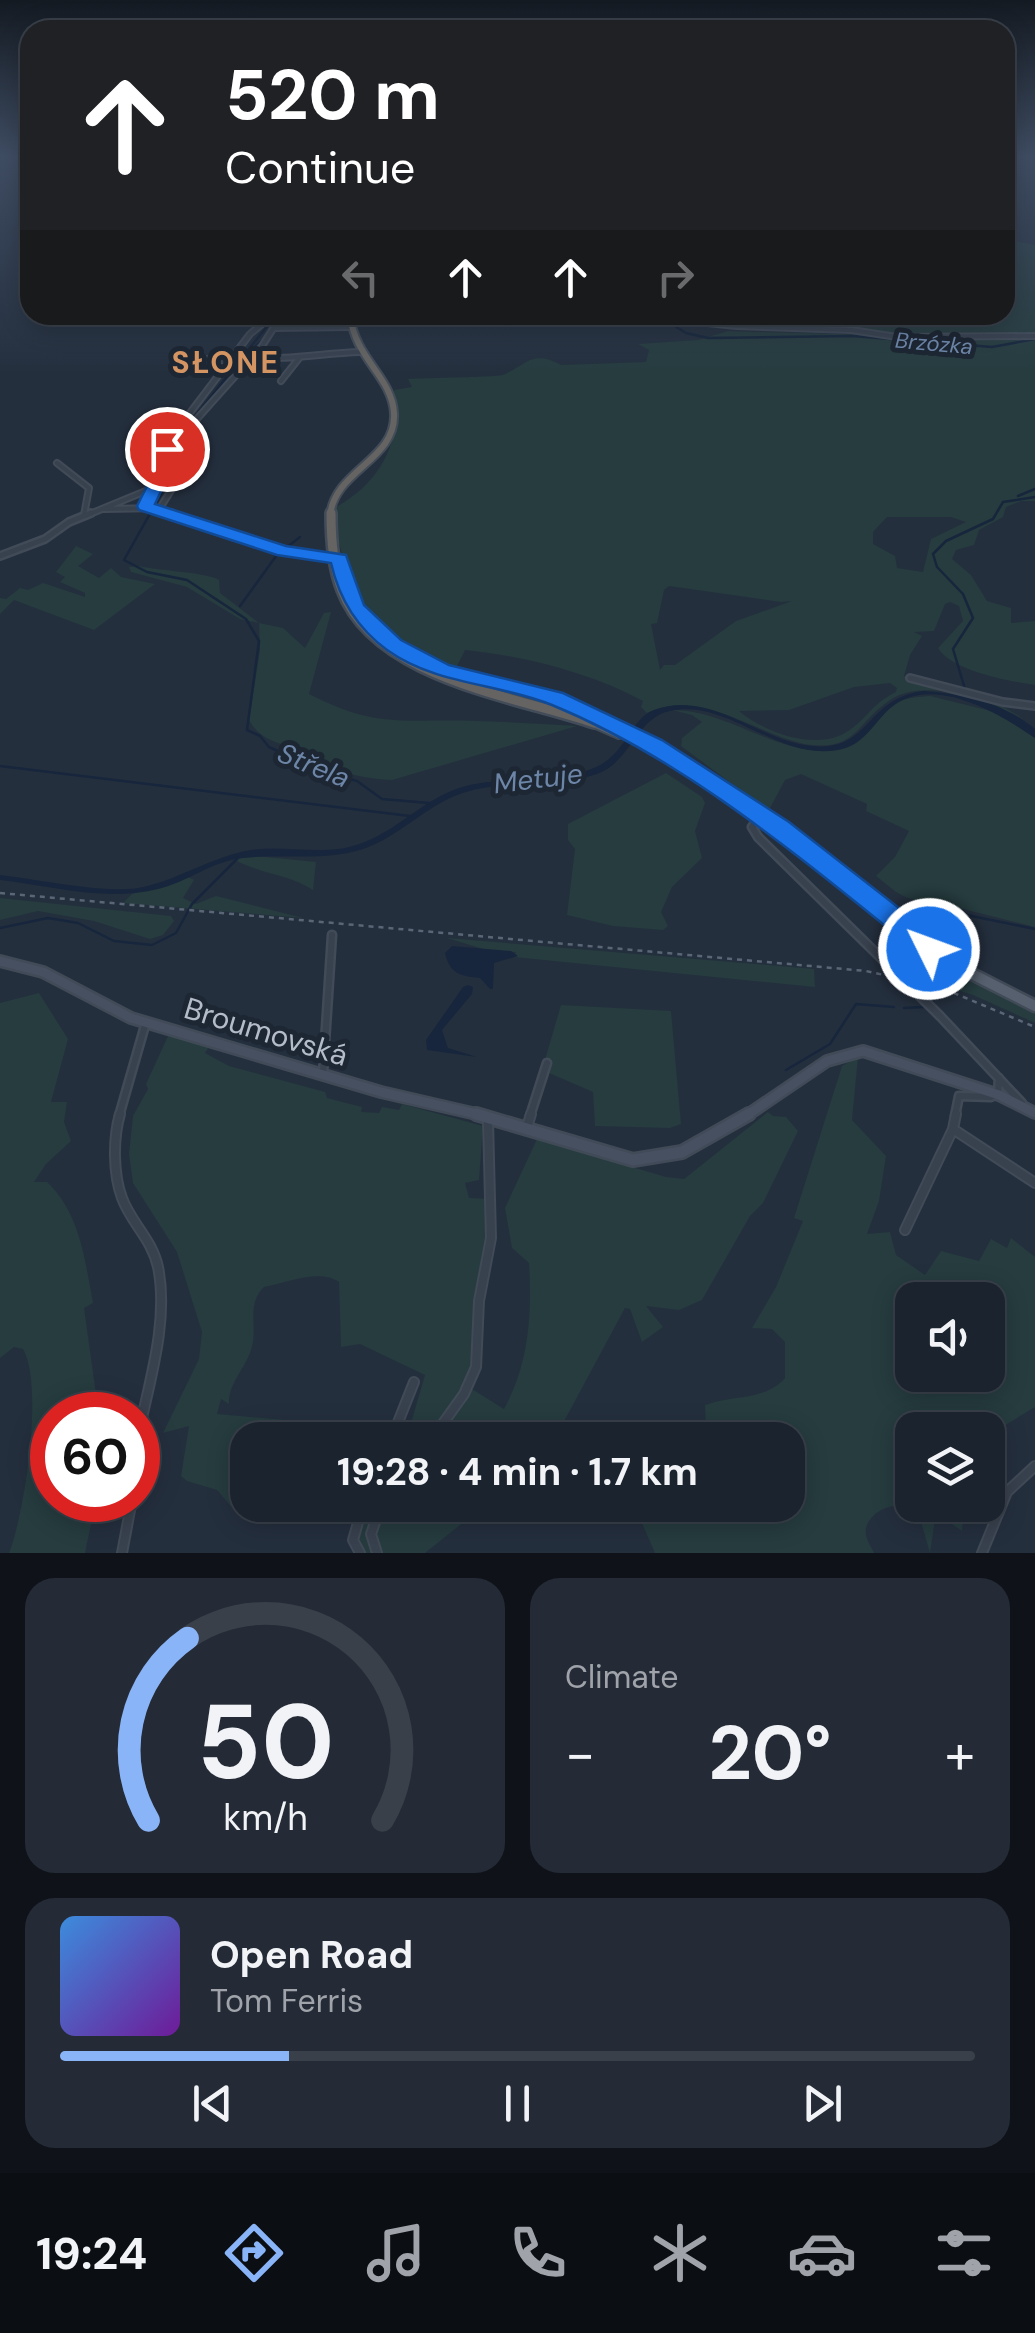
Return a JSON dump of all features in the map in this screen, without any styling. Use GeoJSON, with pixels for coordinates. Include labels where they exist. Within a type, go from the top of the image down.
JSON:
{"type":"FeatureCollection","features":[{"type":"Feature","properties":{"kind":"highway"},"geometry":{"type":"LineString","coordinates":[[352,327],[360,352],[386,384],[394,424],[387,440],[338,491],[331,510],[336,559],[356,608],[380,635],[407,654],[454,674],[535,692],[598,722]]}},
{"type":"Feature","properties":{"kind":"main road"},"geometry":{"type":"LineString","coordinates":[[598,722],[660,753],[760,818],[889,912],[910,935],[923,936],[928,948]]}},
{"type":"Feature","properties":{"kind":"main road"},"geometry":{"type":"LineString","coordinates":[[910,935],[905,942],[911,950],[928,948],[1035,1006]]}},
{"type":"Feature","properties":{"kind":"main road","name":"Broumovská"},"geometry":{"type":"LineString","coordinates":[[0,961],[44,972],[115,1011],[146,1022],[620,1158],[660,1160],[701,1146],[790,1083],[844,1053],[879,1054],[937,1078],[998,1093],[1035,1113]]}},
{"type":"Feature","properties":{"kind":"street"},"geometry":{"type":"LineString","coordinates":[[153,507],[176,483],[174,459],[185,433],[228,378],[231,362],[250,334],[261,325]]}},
{"type":"Feature","properties":{"kind":"street"},"geometry":{"type":"LineString","coordinates":[[153,507],[153,488],[177,430],[277,325]]}},
{"type":"Feature","properties":{"kind":"street"},"geometry":{"type":"LineString","coordinates":[[724,325],[851,330],[897,337],[1035,336]]}},
{"type":"Feature","properties":{"kind":"street"},"geometry":{"type":"LineString","coordinates":[[276,328],[352,327]]}},
{"type":"Feature","properties":{"kind":"street"},"geometry":{"type":"LineString","coordinates":[[250,357],[274,360],[360,352]]}},
{"type":"Feature","properties":{"kind":"street"},"geometry":{"type":"LineString","coordinates":[[280,381],[302,355]]}},
{"type":"Feature","properties":{"kind":"street"},"geometry":{"type":"LineString","coordinates":[[180,356],[231,362]]}},
{"type":"Feature","properties":{"kind":"street"},"geometry":{"type":"LineString","coordinates":[[57,463],[88,488],[84,515]]}},
{"type":"Feature","properties":{"kind":"street"},"geometry":{"type":"LineString","coordinates":[[0,556],[34,544],[84,515],[153,488]]}},
{"type":"Feature","properties":{"kind":"street"},"geometry":{"type":"LineString","coordinates":[[105,509],[153,507],[196,526],[269,547],[336,559]]}},
{"type":"Feature","properties":{"kind":"street"},"geometry":{"type":"LineString","coordinates":[[910,678],[951,686],[998,703],[1035,706]]}},
{"type":"Feature","properties":{"kind":"street"},"geometry":{"type":"LineString","coordinates":[[760,818],[752,827],[758,836],[1024,1105]]}},
{"type":"Feature","properties":{"kind":"street"},"geometry":{"type":"LineString","coordinates":[[323,1074],[332,935]]}},
{"type":"Feature","properties":{"kind":"street"},"geometry":{"type":"LineString","coordinates":[[146,1022],[114,1134],[122,1198],[151,1243],[159,1270],[158,1337],[147,1392]]}},
{"type":"Feature","properties":{"kind":"street"},"geometry":{"type":"LineString","coordinates":[[526,1130],[547,1063]]}},
{"type":"Feature","properties":{"kind":"street"},"geometry":{"type":"LineString","coordinates":[[906,1230],[953,1129],[960,1094],[991,1097],[998,1093],[999,1078]]}},
{"type":"Feature","properties":{"kind":"street"},"geometry":{"type":"LineString","coordinates":[[444,1422],[464,1394],[476,1367],[479,1301],[491,1238],[488,1118]]}},
{"type":"Feature","properties":{"kind":"street"},"geometry":{"type":"LineString","coordinates":[[953,1129],[1035,1182]]}},
{"type":"Feature","properties":{"kind":"street"},"geometry":{"type":"LineString","coordinates":[[399,1422],[414,1382]]}},
{"type":"Feature","properties":{"kind":"street"},"geometry":{"type":"LineString","coordinates":[[982,1553],[993,1515],[1026,1470],[1035,1466]]}},
{"type":"Feature","properties":{"kind":"street"},"geometry":{"type":"LineString","coordinates":[[122,1553],[128,1522]]}},
{"type":"Feature","properties":{"kind":"street"},"geometry":{"type":"LineString","coordinates":[[355,1522],[354,1540],[360,1553]]}},
{"type":"Feature","properties":{"kind":"street"},"geometry":{"type":"LineString","coordinates":[[375,1522],[371,1534],[376,1553]]}},
{"type":"Feature","properties":{"kind":"green space"},"geometry":{"type":"Polygon","coordinates":[[[1015,241],[1035,245],[1035,501],[1006,507],[1003,517],[979,530],[974,545],[956,550],[952,559],[971,575],[987,601],[1011,608],[1011,623],[1035,621],[1035,685],[982,674],[945,656],[938,648],[963,621],[959,606],[950,602],[945,604],[934,631],[914,632],[922,636],[910,655],[904,676],[967,692],[1026,721],[978,699],[921,690],[890,700],[845,740],[835,744],[804,744],[707,709],[667,707],[647,713],[641,707],[643,701],[557,667],[465,650],[456,668],[397,643],[369,619],[359,603],[337,534],[336,507],[365,485],[385,458],[395,426],[394,390],[412,387],[408,379],[503,375],[536,358],[561,365],[646,362],[649,350],[638,344],[698,340],[728,331],[877,335],[853,329],[748,325],[1015,325],[1015,241]],[[887,517],[873,532],[873,544],[895,556],[897,568],[923,572],[931,539],[966,522],[951,517],[887,517]],[[669,586],[664,590],[657,623],[651,624],[660,670],[664,665],[675,665],[736,621],[792,601],[781,602],[669,586]],[[890,683],[854,687],[789,710],[739,711],[777,733],[822,740],[848,731],[896,692],[897,688],[890,683]]]}},
{"type":"Feature","properties":{"kind":"green space"},"geometry":{"type":"Polygon","coordinates":[[[76,546],[93,554],[78,566],[99,578],[111,568],[121,577],[155,584],[94,630],[14,600],[0,614],[0,598],[43,583],[85,597],[85,593],[60,582],[65,577],[56,572],[76,546]]]}},
{"type":"Feature","properties":{"kind":"green space"},"geometry":{"type":"Polygon","coordinates":[[[129,567],[219,580],[220,593],[259,623],[240,619],[187,587],[131,572],[129,567]]]}},
{"type":"Feature","properties":{"kind":"green space"},"geometry":{"type":"Polygon","coordinates":[[[331,612],[309,694],[354,713],[391,720],[577,726],[392,780],[339,771],[268,739],[249,720],[260,650],[259,623],[283,628],[305,648],[324,613],[331,612]]]}},
{"type":"Feature","properties":{"kind":"green space"},"geometry":{"type":"Polygon","coordinates":[[[930,696],[995,712],[1035,738],[1035,927],[963,909],[951,910],[938,925],[928,906],[896,892],[876,876],[895,857],[909,831],[866,811],[867,804],[801,774],[785,780],[770,808],[763,807],[681,746],[682,738],[702,722],[672,710],[714,717],[795,747],[838,750],[857,743],[899,702],[930,696]]]}},
{"type":"Feature","properties":{"kind":"green space"},"geometry":{"type":"Polygon","coordinates":[[[666,773],[705,803],[695,831],[702,858],[672,887],[661,912],[668,926],[663,930],[613,926],[567,915],[575,849],[568,840],[568,824],[666,773]]]}},
{"type":"Feature","properties":{"kind":"green space"},"geometry":{"type":"Polygon","coordinates":[[[256,856],[316,862],[313,890],[233,859],[256,856]]]}},
{"type":"Feature","properties":{"kind":"green space"},"geometry":{"type":"Polygon","coordinates":[[[188,877],[194,880],[183,898],[196,904],[216,896],[303,918],[123,903],[132,894],[188,877]]]}},
{"type":"Feature","properties":{"kind":"green space"},"geometry":{"type":"Polygon","coordinates":[[[0,898],[171,916],[174,921],[163,935],[150,939],[94,921],[38,911],[0,920],[0,898]]]}},
{"type":"Feature","properties":{"kind":"green space"},"geometry":{"type":"Polygon","coordinates":[[[447,938],[814,969],[815,987],[514,957],[516,952],[490,951],[447,938]]]}},
{"type":"Feature","properties":{"kind":"green space"},"geometry":{"type":"Polygon","coordinates":[[[935,959],[1035,1014],[1035,1023],[903,970],[912,963],[935,959]]]}},
{"type":"Feature","properties":{"kind":"green space"},"geometry":{"type":"Polygon","coordinates":[[[39,993],[68,1039],[51,1102],[67,1102],[64,1122],[71,1141],[46,1164],[34,1182],[47,1182],[58,1194],[79,1238],[93,1303],[84,1308],[96,1392],[32,1392],[23,1349],[14,1347],[0,1358],[0,1003],[39,993]]]}},
{"type":"Feature","properties":{"kind":"green space"},"geometry":{"type":"Polygon","coordinates":[[[561,1005],[671,1011],[681,1124],[670,1128],[595,1126],[593,1092],[542,1070],[561,1005]]]}},
{"type":"Feature","properties":{"kind":"green space"},"geometry":{"type":"Polygon","coordinates":[[[169,1034],[209,1047],[205,1053],[229,1066],[325,1092],[327,1098],[362,1107],[361,1112],[379,1113],[382,1107],[399,1110],[402,1104],[483,1126],[479,1180],[465,1183],[469,1198],[491,1199],[492,1215],[478,1368],[472,1389],[504,1409],[524,1356],[530,1301],[529,1263],[512,1248],[505,1208],[537,1139],[684,1179],[768,1112],[786,1117],[798,1131],[763,1203],[750,1216],[702,1300],[679,1310],[646,1306],[663,1327],[642,1342],[630,1309],[625,1308],[564,1422],[411,1422],[425,1375],[360,1344],[341,1347],[339,1282],[312,1276],[264,1287],[255,1302],[251,1350],[231,1390],[229,1404],[221,1399],[217,1414],[308,1422],[230,1422],[230,1505],[217,1490],[181,1476],[189,1426],[163,1433],[199,1359],[202,1332],[177,1252],[133,1183],[129,1154],[133,1116],[148,1089],[146,1084],[169,1034]]]}},
{"type":"Feature","properties":{"kind":"green space"},"geometry":{"type":"Polygon","coordinates":[[[858,1057],[852,1120],[886,1156],[879,1201],[867,1234],[890,1232],[896,1255],[925,1275],[941,1251],[979,1261],[991,1239],[1007,1248],[1011,1238],[1035,1257],[1035,1407],[1005,1425],[1005,1412],[895,1412],[895,1506],[880,1511],[869,1521],[866,1535],[874,1553],[655,1553],[641,1522],[805,1522],[805,1422],[706,1422],[705,1405],[768,1391],[785,1378],[785,1342],[772,1329],[752,1328],[776,1287],[803,1221],[794,1218],[842,1066],[858,1057]]]}},
{"type":"Feature","properties":{"kind":"green space"},"geometry":{"type":"Polygon","coordinates":[[[30,1450],[30,1522],[91,1522],[85,1553],[9,1553],[30,1450]]]}},
{"type":"Feature","properties":{"kind":"green space"},"geometry":{"type":"Polygon","coordinates":[[[365,1522],[464,1522],[425,1553],[355,1553],[353,1545],[365,1522]]]}},
{"type":"Feature","properties":{"kind":"green space"},"geometry":{"type":"Polygon","coordinates":[[[921,1522],[935,1522],[930,1553],[921,1522]]]}},
{"type":"Feature","properties":{"kind":"water","name":"Metuje"},"geometry":{"type":"Polygon","coordinates":[[[923,691],[968,697],[996,706],[1035,729],[1035,738],[984,708],[944,695],[924,694],[906,699],[889,709],[860,740],[837,750],[794,747],[712,713],[670,711],[649,722],[618,760],[597,774],[463,793],[383,840],[356,851],[232,860],[169,886],[139,893],[79,892],[0,880],[0,875],[129,889],[251,850],[343,848],[384,833],[434,799],[462,787],[564,776],[596,767],[615,753],[639,721],[654,710],[677,705],[699,707],[784,740],[828,746],[853,737],[892,702],[923,691]]]}},
{"type":"Feature","properties":{"kind":"water"},"geometry":{"type":"Polygon","coordinates":[[[452,946],[511,951],[518,956],[494,963],[490,989],[480,978],[453,970],[445,953],[452,946]]]}},
{"type":"Feature","properties":{"kind":"water"},"geometry":{"type":"Polygon","coordinates":[[[468,985],[473,987],[472,994],[442,1030],[448,1048],[477,1057],[427,1050],[426,1040],[468,985]]]}},
{"type":"Feature","properties":{"kind":"waterway","name":"Střela"},"geometry":{"type":"LineString","coordinates":[[268,325],[179,437],[171,454],[166,485],[124,560],[147,572],[187,580],[246,619],[259,641],[247,730],[260,736],[269,747],[324,772],[357,781],[382,799],[429,803]]}},
{"type":"Feature","properties":{"kind":"waterway","name":"Brzózka"},"geometry":{"type":"LineString","coordinates":[[673,325],[708,338],[853,336],[992,347],[1035,339]]}},
{"type":"Feature","properties":{"kind":"waterway"},"geometry":{"type":"LineString","coordinates":[[246,355],[266,337]]}},
{"type":"Feature","properties":{"kind":"waterway"},"geometry":{"type":"LineString","coordinates":[[1018,496],[1035,489]]}},
{"type":"Feature","properties":{"kind":"waterway"},"geometry":{"type":"LineString","coordinates":[[965,689],[953,649],[973,618],[963,594],[937,567],[933,554],[946,541],[993,519],[1003,502],[1035,497]]}},
{"type":"Feature","properties":{"kind":"waterway"},"geometry":{"type":"LineString","coordinates":[[286,548],[300,537]]}},
{"type":"Feature","properties":{"kind":"waterway"},"geometry":{"type":"LineString","coordinates":[[240,606],[279,552]]}},
{"type":"Feature","properties":{"kind":"waterway","name":"Střela"},"geometry":{"type":"LineString","coordinates":[[0,766],[410,816]]}},
{"type":"Feature","properties":{"kind":"waterway"},"geometry":{"type":"LineString","coordinates":[[0,928],[48,918],[78,923],[114,941],[152,945],[176,933],[192,904],[238,858]]}},
{"type":"Feature","properties":{"kind":"waterway"},"geometry":{"type":"LineString","coordinates":[[948,951],[953,915],[957,913],[1035,929]]}},
{"type":"Feature","properties":{"kind":"waterway"},"geometry":{"type":"LineString","coordinates":[[932,1003],[947,964]]}},
{"type":"Feature","properties":{"kind":"waterway"},"geometry":{"type":"LineString","coordinates":[[786,1070],[830,1044],[856,1004],[894,1007]]}},
{"type":"Feature","properties":{"kind":"waterway"},"geometry":{"type":"LineString","coordinates":[[904,1008],[924,1007]]}},
{"type":"Feature","properties":{"kind":"railway"},"geometry":{"type":"LineString","coordinates":[[0,893],[866,971],[942,988],[1035,1027]]}},
{"type":"Feature","properties":{"kind":"district","name":"SŁONE"},"geometry":{"type":"Point","coordinates":[226,363]}},
{"type":"Feature","properties":{"kind":"route"},"geometry":{"type":"LineString","coordinates":[[167,449],[162,472],[145,506],[160,508],[196,526],[284,551],[339,558],[346,590],[356,608],[394,645],[443,670],[556,698],[654,746],[780,828],[913,934],[925,938],[929,949]]}}]}
